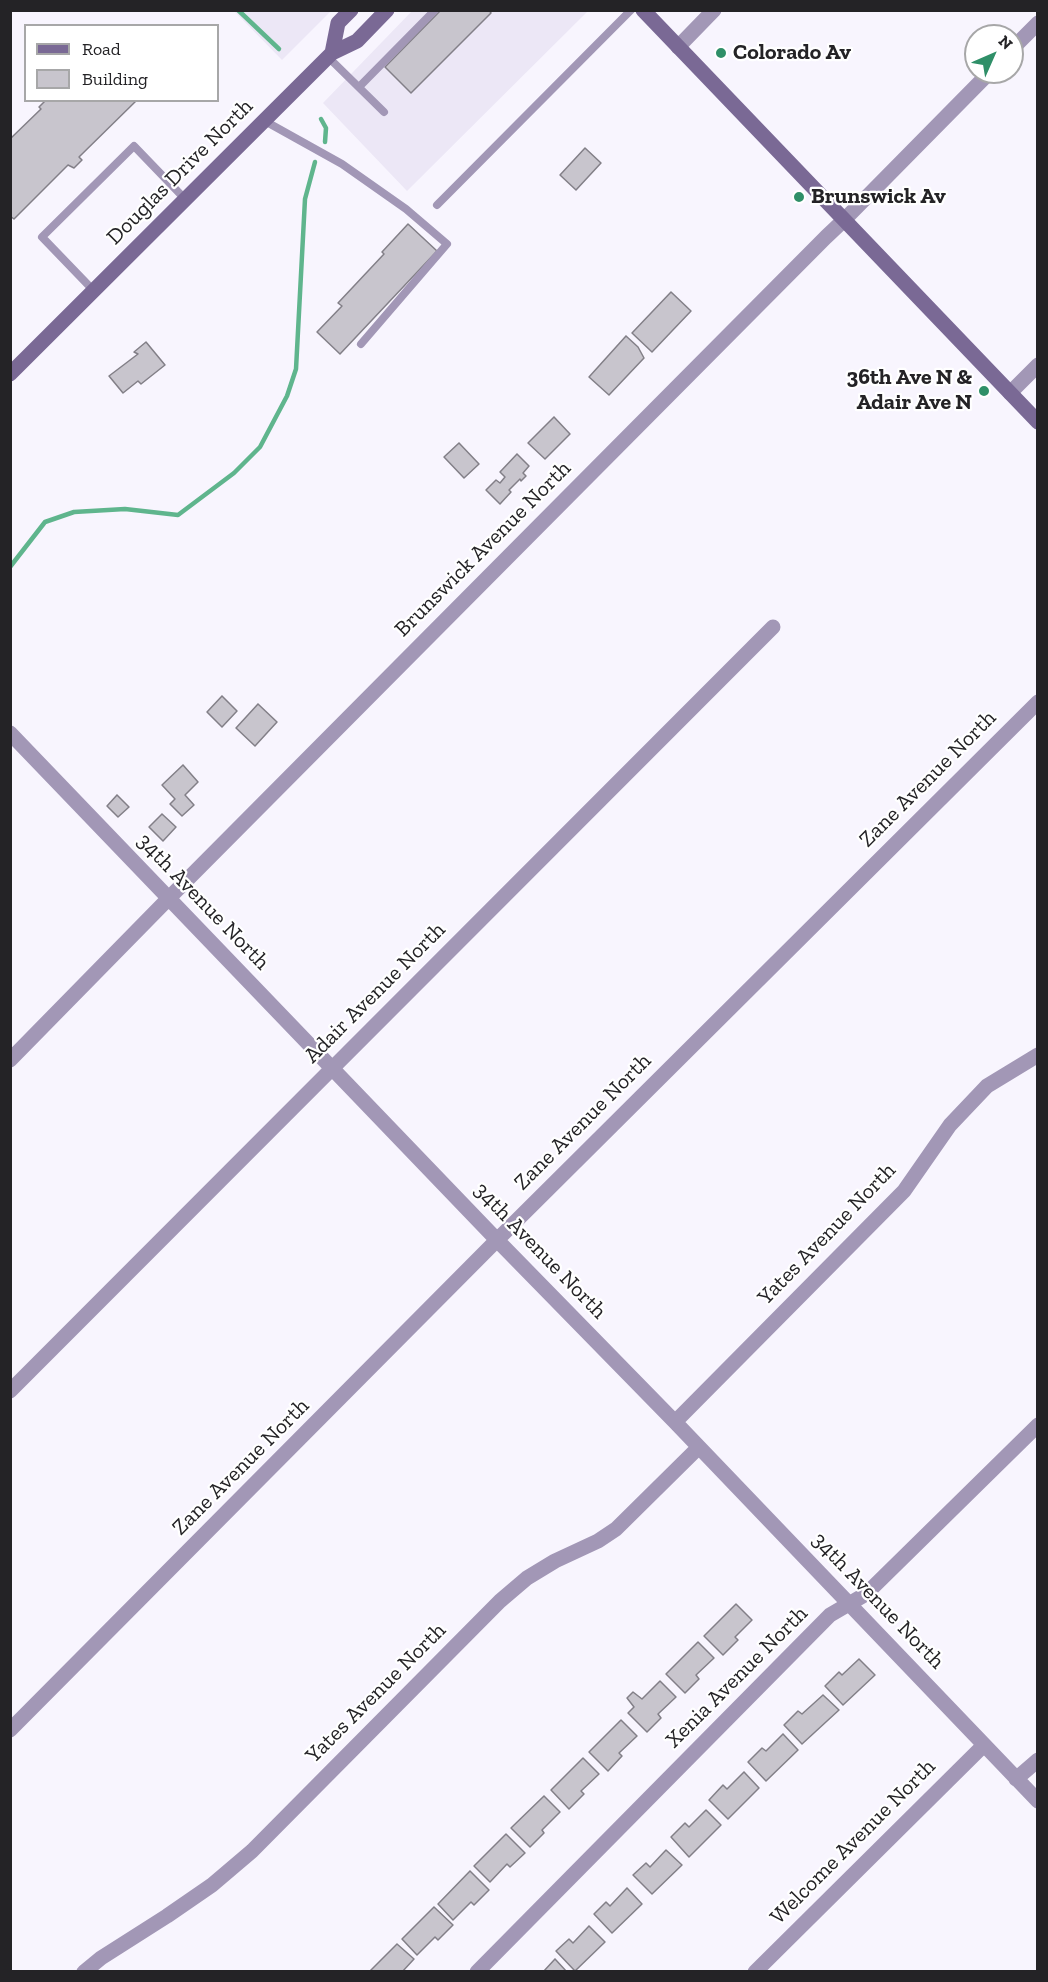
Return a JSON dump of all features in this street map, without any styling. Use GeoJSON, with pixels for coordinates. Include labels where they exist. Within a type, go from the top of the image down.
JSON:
{"type":"FeatureCollection","features":[{"type":"Feature","properties":{"kind":"street"},"geometry":{"type":"LineString","coordinates":[[330,55],[338,23],[351,10]]}},
{"type":"Feature","properties":{"kind":"street","name":"Douglas Drive North"},"geometry":{"type":"LineString","coordinates":[[10,374],[330,55],[357,41],[387,10]]}},
{"type":"Feature","properties":{"kind":"street"},"geometry":{"type":"LineString","coordinates":[[643,10],[1038,422]]}},
{"type":"Feature","properties":{"kind":"street"},"geometry":{"type":"LineString","coordinates":[[678,47],[714,10]]}},
{"type":"Feature","properties":{"kind":"street"},"geometry":{"type":"LineString","coordinates":[[1024,37],[1038,23]]}},
{"type":"Feature","properties":{"kind":"street","name":"Brunswick Avenue North"},"geometry":{"type":"LineString","coordinates":[[10,1060],[978,84]]}},
{"type":"Feature","properties":{"kind":"street"},"geometry":{"type":"LineString","coordinates":[[1010,393],[1038,365]]}},
{"type":"Feature","properties":{"kind":"street","name":"Adair Avenue North"},"geometry":{"type":"LineString","coordinates":[[10,1391],[773,627]]}},
{"type":"Feature","properties":{"kind":"street","name":"Zane Avenue North"},"geometry":{"type":"LineString","coordinates":[[10,1730],[497,1240],[1038,702]]}},
{"type":"Feature","properties":{"kind":"street","name":"34th Avenue North"},"geometry":{"type":"LineString","coordinates":[[10,732],[168,899],[675,1422],[1038,1801]]}},
{"type":"Feature","properties":{"kind":"street","name":"Yates Avenue North"},"geometry":{"type":"LineString","coordinates":[[675,1422],[904,1191],[950,1125],[987,1086],[1038,1055]]}},
{"type":"Feature","properties":{"kind":"street","name":"Xenia Avenue North"},"geometry":{"type":"LineString","coordinates":[[477,1971],[830,1615],[866,1594],[1038,1425]]}},
{"type":"Feature","properties":{"kind":"street","name":"Yates Avenue North"},"geometry":{"type":"LineString","coordinates":[[84,1971],[212,1886],[252,1851],[500,1601],[527,1578],[555,1561],[598,1541],[616,1529],[699,1447]]}},
{"type":"Feature","properties":{"kind":"street","name":"Welcome Avenue North"},"geometry":{"type":"LineString","coordinates":[[755,1971],[984,1744]]}},
{"type":"Feature","properties":{"kind":"street"},"geometry":{"type":"LineString","coordinates":[[1016,1779],[1038,1760]]}},
{"type":"Feature","properties":{"kind":"lane"},"geometry":{"type":"LineString","coordinates":[[359,87],[435,10]]}},
{"type":"Feature","properties":{"kind":"lane"},"geometry":{"type":"LineString","coordinates":[[438,205],[631,10]]}},
{"type":"Feature","properties":{"kind":"lane"},"geometry":{"type":"LineString","coordinates":[[330,55],[384,112]]}},
{"type":"Feature","properties":{"kind":"lane"},"geometry":{"type":"LineString","coordinates":[[263,120],[342,164],[406,209],[447,244],[361,344]]}},
{"type":"Feature","properties":{"kind":"lane"},"geometry":{"type":"LineString","coordinates":[[94,291],[42,237],[134,146],[185,199]]}},
{"type":"Feature","properties":{"kind":"shaded area"},"geometry":{"type":"Polygon","coordinates":[[[234,11],[331,11],[282,60],[234,11]]]}},
{"type":"Feature","properties":{"kind":"shaded area"},"geometry":{"type":"Polygon","coordinates":[[[412,11],[588,11],[407,191],[323,103],[412,11]]]}},
{"type":"Feature","properties":{"kind":"building"},"geometry":{"type":"Polygon","coordinates":[[[441,10],[489,10],[491,13],[411,93],[385,67],[441,10]]]}},
{"type":"Feature","properties":{"kind":"building"},"geometry":{"type":"Polygon","coordinates":[[[44,102],[135,102],[79,157],[82,160],[74,168],[68,165],[14,219],[10,216],[10,139],[41,109],[39,107],[44,102]]]}},
{"type":"Feature","properties":{"kind":"building"},"geometry":{"type":"Polygon","coordinates":[[[585,148],[601,163],[576,190],[560,175],[585,148]]]}},
{"type":"Feature","properties":{"kind":"building"},"geometry":{"type":"Polygon","coordinates":[[[408,224],[437,251],[340,354],[317,332],[342,306],[338,303],[384,254],[382,252],[408,224]]]}},
{"type":"Feature","properties":{"kind":"building"},"geometry":{"type":"Polygon","coordinates":[[[671,292],[691,311],[652,352],[632,333],[671,292]]]}},
{"type":"Feature","properties":{"kind":"building"},"geometry":{"type":"Polygon","coordinates":[[[626,336],[638,347],[644,358],[609,395],[589,377],[626,336]]]}},
{"type":"Feature","properties":{"kind":"building"},"geometry":{"type":"Polygon","coordinates":[[[146,342],[165,365],[141,384],[138,381],[123,393],[109,376],[138,354],[134,352],[146,342]]]}},
{"type":"Feature","properties":{"kind":"building"},"geometry":{"type":"Polygon","coordinates":[[[554,417],[570,434],[545,459],[528,443],[554,417]]]}},
{"type":"Feature","properties":{"kind":"building"},"geometry":{"type":"Polygon","coordinates":[[[459,443],[479,464],[464,478],[444,457],[459,443]]]}},
{"type":"Feature","properties":{"kind":"building"},"geometry":{"type":"Polygon","coordinates":[[[517,454],[529,466],[523,473],[526,476],[509,490],[511,492],[500,504],[486,490],[496,480],[500,483],[505,477],[500,472],[517,454]]]}},
{"type":"Feature","properties":{"kind":"building"},"geometry":{"type":"Polygon","coordinates":[[[222,696],[237,711],[222,727],[207,712],[222,696]]]}},
{"type":"Feature","properties":{"kind":"building"},"geometry":{"type":"Polygon","coordinates":[[[258,704],[277,722],[255,746],[236,728],[258,704]]]}},
{"type":"Feature","properties":{"kind":"building"},"geometry":{"type":"Polygon","coordinates":[[[183,765],[198,782],[185,795],[194,805],[182,816],[170,804],[175,799],[162,785],[183,765]]]}},
{"type":"Feature","properties":{"kind":"building"},"geometry":{"type":"Polygon","coordinates":[[[117,795],[129,807],[118,817],[107,806],[117,795]]]}},
{"type":"Feature","properties":{"kind":"building"},"geometry":{"type":"Polygon","coordinates":[[[162,814],[176,827],[163,841],[149,827],[162,814]]]}},
{"type":"Feature","properties":{"kind":"building"},"geometry":{"type":"Polygon","coordinates":[[[736,1604],[752,1620],[735,1637],[738,1640],[723,1655],[704,1636],[736,1604]]]}},
{"type":"Feature","properties":{"kind":"building"},"geometry":{"type":"Polygon","coordinates":[[[698,1642],[714,1658],[696,1675],[699,1679],[685,1693],[666,1674],[698,1642]]]}},
{"type":"Feature","properties":{"kind":"building"},"geometry":{"type":"Polygon","coordinates":[[[859,1659],[875,1675],[843,1705],[825,1686],[839,1672],[842,1675],[859,1659]]]}},
{"type":"Feature","properties":{"kind":"building"},"geometry":{"type":"Polygon","coordinates":[[[660,1681],[676,1697],[658,1714],[661,1718],[647,1732],[628,1713],[634,1707],[627,1698],[633,1692],[642,1699],[660,1681]]]}},
{"type":"Feature","properties":{"kind":"building"},"geometry":{"type":"Polygon","coordinates":[[[823,1695],[839,1710],[802,1744],[784,1725],[798,1711],[802,1714],[823,1695]]]}},
{"type":"Feature","properties":{"kind":"building"},"geometry":{"type":"Polygon","coordinates":[[[621,1720],[637,1736],[619,1753],[622,1756],[608,1771],[589,1752],[621,1720]]]}},
{"type":"Feature","properties":{"kind":"building"},"geometry":{"type":"Polygon","coordinates":[[[783,1734],[798,1750],[766,1781],[748,1762],[762,1748],[766,1751],[783,1734]]]}},
{"type":"Feature","properties":{"kind":"building"},"geometry":{"type":"Polygon","coordinates":[[[583,1758],[599,1774],[581,1791],[584,1794],[569,1809],[551,1790],[583,1758]]]}},
{"type":"Feature","properties":{"kind":"building"},"geometry":{"type":"Polygon","coordinates":[[[744,1772],[759,1788],[728,1819],[709,1800],[723,1785],[727,1789],[744,1772]]]}},
{"type":"Feature","properties":{"kind":"building"},"geometry":{"type":"Polygon","coordinates":[[[544,1796],[560,1812],[542,1830],[544,1833],[530,1847],[511,1828],[544,1796]]]}},
{"type":"Feature","properties":{"kind":"building"},"geometry":{"type":"Polygon","coordinates":[[[706,1810],[721,1825],[689,1857],[671,1837],[685,1823],[689,1827],[706,1810]]]}},
{"type":"Feature","properties":{"kind":"building"},"geometry":{"type":"Polygon","coordinates":[[[506,1834],[525,1853],[510,1867],[507,1864],[490,1882],[474,1866],[506,1834]]]}},
{"type":"Feature","properties":{"kind":"building"},"geometry":{"type":"Polygon","coordinates":[[[666,1850],[682,1865],[652,1894],[633,1875],[646,1863],[650,1867],[666,1850]]]}},
{"type":"Feature","properties":{"kind":"building"},"geometry":{"type":"Polygon","coordinates":[[[470,1871],[489,1890],[474,1905],[471,1902],[453,1920],[438,1904],[470,1871]]]}},
{"type":"Feature","properties":{"kind":"building"},"geometry":{"type":"Polygon","coordinates":[[[627,1888],[642,1904],[612,1933],[594,1914],[606,1902],[610,1906],[627,1888]]]}},
{"type":"Feature","properties":{"kind":"building"},"geometry":{"type":"Polygon","coordinates":[[[434,1907],[453,1925],[438,1940],[435,1937],[417,1955],[402,1939],[434,1907]]]}},
{"type":"Feature","properties":{"kind":"building"},"geometry":{"type":"Polygon","coordinates":[[[589,1926],[605,1942],[575,1971],[556,1951],[569,1939],[573,1943],[589,1926]]]}},
{"type":"Feature","properties":{"kind":"building"},"geometry":{"type":"Polygon","coordinates":[[[397,1944],[414,1959],[402,1972],[369,1972],[397,1944]]]}},
{"type":"Feature","properties":{"kind":"building"},"geometry":{"type":"Polygon","coordinates":[[[555,1959],[567,1972],[543,1972],[555,1959]]]}},
{"type":"Feature","properties":{"kind":"waterway"},"geometry":{"type":"LineString","coordinates":[[238,10],[279,49]]}},
{"type":"Feature","properties":{"kind":"waterway"},"geometry":{"type":"LineString","coordinates":[[321,119],[326,128],[325,142]]}},
{"type":"Feature","properties":{"kind":"waterway"},"geometry":{"type":"LineString","coordinates":[[10,567],[45,522],[74,512],[125,509],[178,515],[234,473],[260,447],[287,396],[296,369],[305,199],[315,162]]}},
{"type":"Feature","properties":{"kind":"place","name":"Colorado Av"},"geometry":{"type":"Point","coordinates":[721,53]}},
{"type":"Feature","properties":{"kind":"place","name":"Brunswick Av"},"geometry":{"type":"Point","coordinates":[799,197]}},
{"type":"Feature","properties":{"kind":"place","name":"36th Ave N & Adair Ave N"},"geometry":{"type":"Point","coordinates":[984,391]}}]}
